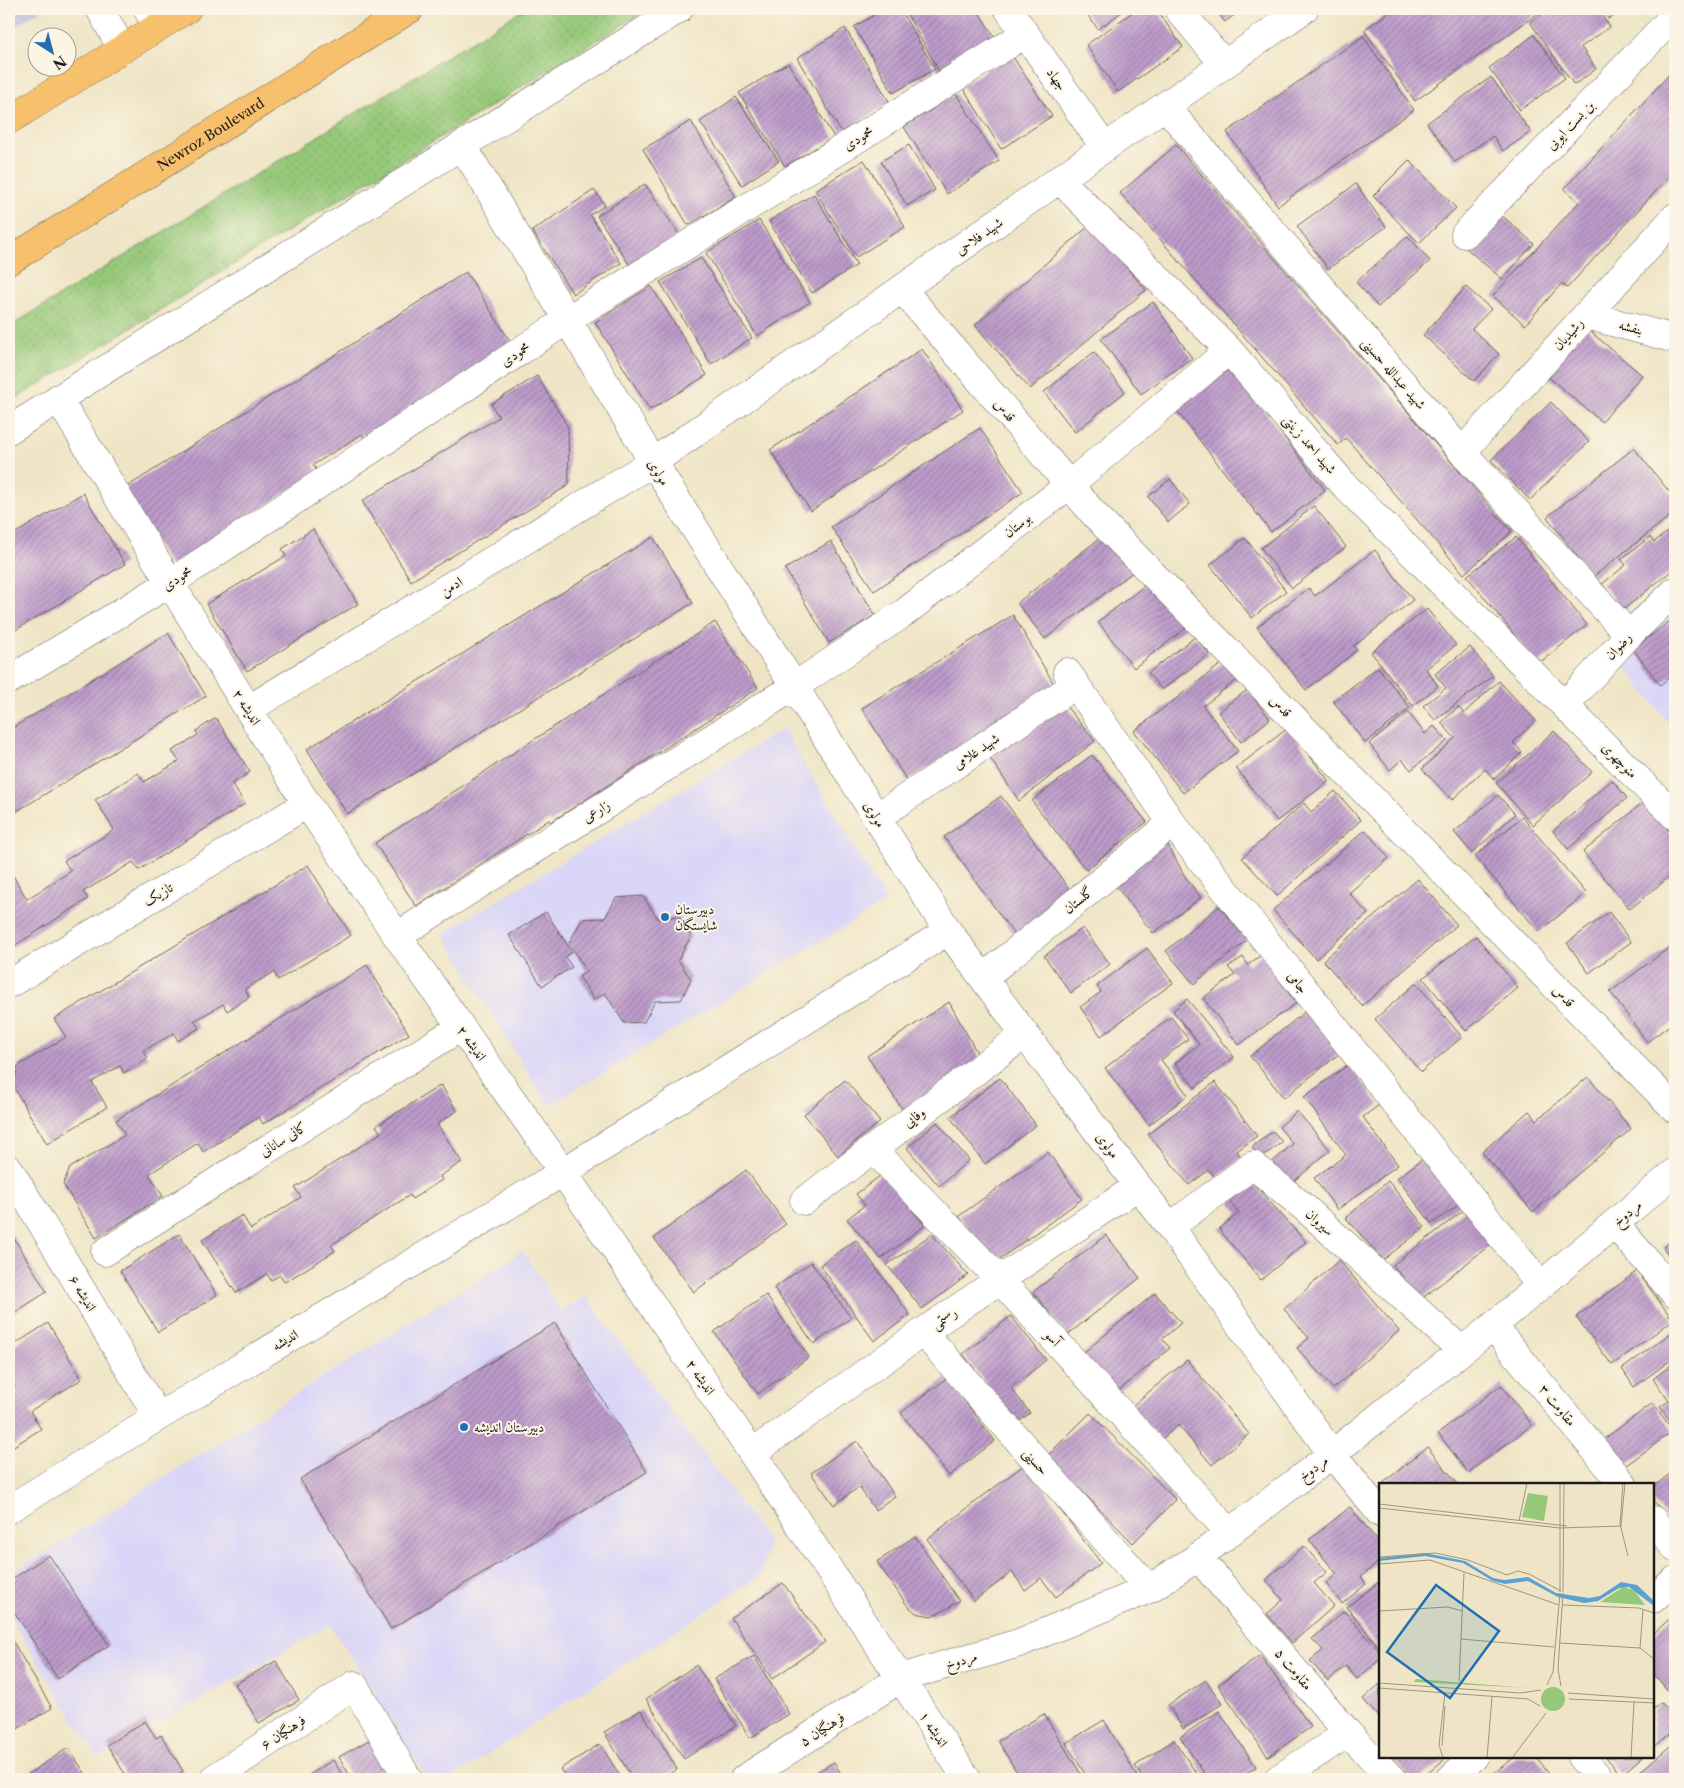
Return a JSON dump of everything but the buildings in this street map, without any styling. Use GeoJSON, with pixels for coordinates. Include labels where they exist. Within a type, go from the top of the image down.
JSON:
{"type":"FeatureCollection","features":[{"type":"Feature","properties":{"kind":"main road"},"geometry":{"type":"LineString","coordinates":[[9,120],[122,49],[153,18],[186,9]]}},
{"type":"Feature","properties":{"kind":"main road","name":"Newroz Boulevard"},"geometry":{"type":"LineString","coordinates":[[9,260],[410,9]]}},
{"type":"Feature","properties":{"kind":"street"},"geometry":{"type":"LineString","coordinates":[[100,9],[122,49]]}},
{"type":"Feature","properties":{"kind":"street"},"geometry":{"type":"LineString","coordinates":[[9,430],[679,9]]}},
{"type":"Feature","properties":{"kind":"street","name":"جهاد"},"geometry":{"type":"LineString","coordinates":[[1008,9],[1105,148]]}},
{"type":"Feature","properties":{"kind":"street"},"geometry":{"type":"LineString","coordinates":[[1178,9],[1224,64]]}},
{"type":"Feature","properties":{"kind":"street","name":"شهید فلاحی"},"geometry":{"type":"LineString","coordinates":[[653,462],[1304,9]]}},
{"type":"Feature","properties":{"kind":"street","name":"بن بست ایوبی"},"geometry":{"type":"LineString","coordinates":[[1466,234],[1675,15]]}},
{"type":"Feature","properties":{"kind":"street","name":"محمودی"},"geometry":{"type":"LineString","coordinates":[[9,680],[170,583],[567,320],[1025,34]]}},
{"type":"Feature","properties":{"kind":"street","name":"شهید عبدالله حسینی"},"geometry":{"type":"LineString","coordinates":[[1165,106],[1462,452],[1629,635]]}},
{"type":"Feature","properties":{"kind":"street","name":"مولوی"},"geometry":{"type":"LineString","coordinates":[[462,145],[653,462],[948,931],[1170,1227],[1332,1454],[1379,1512]]}},
{"type":"Feature","properties":{"kind":"street","name":"شهید احمد زینتی"},"geometry":{"type":"LineString","coordinates":[[1060,180],[1229,350],[1346,487],[1565,705]]}},
{"type":"Feature","properties":{"kind":"street","name":"رشیدیان"},"geometry":{"type":"LineString","coordinates":[[1462,452],[1675,217]]}},
{"type":"Feature","properties":{"kind":"street","name":"قدس"},"geometry":{"type":"LineString","coordinates":[[902,289],[1094,514],[1675,1109]]}},
{"type":"Feature","properties":{"kind":"street","name":"بنفشه"},"geometry":{"type":"LineString","coordinates":[[1586,315],[1675,339]]}},
{"type":"Feature","properties":{"kind":"street","name":"بوستان"},"geometry":{"type":"LineString","coordinates":[[795,686],[904,614],[1069,485],[1229,350]]}},
{"type":"Feature","properties":{"kind":"street","name":"اندیشه ۲"},"geometry":{"type":"LineString","coordinates":[[58,398],[307,804],[563,1172],[901,1678]]}},
{"type":"Feature","properties":{"kind":"street","name":"ادمن"},"geometry":{"type":"LineString","coordinates":[[249,709],[653,462]]}},
{"type":"Feature","properties":{"kind":"street","name":"رضوان"},"geometry":{"type":"LineString","coordinates":[[1565,705],[1629,635],[1675,591]]}},
{"type":"Feature","properties":{"kind":"street","name":"شهید غلامی"},"geometry":{"type":"LineString","coordinates":[[877,817],[1071,678]]}},
{"type":"Feature","properties":{"kind":"street","name":"جامی"},"geometry":{"type":"LineString","coordinates":[[1071,678],[1172,823],[1540,1285]]}},
{"type":"Feature","properties":{"kind":"street","name":"زارعی"},"geometry":{"type":"LineString","coordinates":[[397,936],[795,686]]}},
{"type":"Feature","properties":{"kind":"street","name":"منوچهری"},"geometry":{"type":"LineString","coordinates":[[1565,705],[1675,816]]}},
{"type":"Feature","properties":{"kind":"street","name":"تازیک"},"geometry":{"type":"LineString","coordinates":[[9,984],[307,804]]}},
{"type":"Feature","properties":{"kind":"street","name":"گلستان"},"geometry":{"type":"LineString","coordinates":[[983,978],[1172,823]]}},
{"type":"Feature","properties":{"kind":"street","name":"اندیشه"},"geometry":{"type":"LineString","coordinates":[[9,1509],[563,1172],[948,931]]}},
{"type":"Feature","properties":{"kind":"street","name":"کانی سانانی"},"geometry":{"type":"LineString","coordinates":[[105,1252],[462,1027]]}},
{"type":"Feature","properties":{"kind":"street","name":"وفایی"},"geometry":{"type":"LineString","coordinates":[[804,1201],[1024,1034]]}},
{"type":"Feature","properties":{"kind":"street","name":"آسو"},"geometry":{"type":"LineString","coordinates":[[873,1149],[1000,1280],[1229,1532]]}},
{"type":"Feature","properties":{"kind":"street","name":"سیروان"},"geometry":{"type":"LineString","coordinates":[[1170,1227],[1252,1165],[1306,1209],[1461,1350]]}},
{"type":"Feature","properties":{"kind":"street","name":"اندیشه ۶"},"geometry":{"type":"LineString","coordinates":[[9,1169],[158,1417]]}},
{"type":"Feature","properties":{"kind":"street","name":"مردوخ"},"geometry":{"type":"LineString","coordinates":[[901,1678],[1018,1643],[1149,1590],[1198,1557],[1332,1454],[1493,1326],[1675,1172]]}},
{"type":"Feature","properties":{"kind":"street","name":"رستمی"},"geometry":{"type":"LineString","coordinates":[[752,1453],[923,1332],[1138,1186]]}},
{"type":"Feature","properties":{"kind":"street"},"geometry":{"type":"LineString","coordinates":[[1615,1224],[1675,1294]]}},
{"type":"Feature","properties":{"kind":"street","name":"مقاومت ۳"},"geometry":{"type":"LineString","coordinates":[[1493,1326],[1622,1483]]}},
{"type":"Feature","properties":{"kind":"street","name":"حسینی"},"geometry":{"type":"LineString","coordinates":[[923,1332],[1149,1590]]}},
{"type":"Feature","properties":{"kind":"street"},"geometry":{"type":"LineString","coordinates":[[1654,1521],[1675,1548]]}},
{"type":"Feature","properties":{"kind":"street","name":"مقاومت ۵"},"geometry":{"type":"LineString","coordinates":[[1198,1557],[1348,1733],[1392,1779]]}},
{"type":"Feature","properties":{"kind":"street"},"geometry":{"type":"LineString","coordinates":[[1654,1598],[1675,1580]]}},
{"type":"Feature","properties":{"kind":"street","name":"فرهنگیان ۵"},"geometry":{"type":"LineString","coordinates":[[744,1779],[901,1678]]}},
{"type":"Feature","properties":{"kind":"street","name":"اندیشه ۱"},"geometry":{"type":"LineString","coordinates":[[901,1678],[967,1779]]}},
{"type":"Feature","properties":{"kind":"street","name":"فرهنگیان ۶"},"geometry":{"type":"LineString","coordinates":[[213,1779],[354,1685],[408,1779]]}},
{"type":"Feature","properties":{"kind":"street"},"geometry":{"type":"LineString","coordinates":[[1278,1779],[1348,1733]]}},
{"type":"Feature","properties":{"kind":"street"},"geometry":{"type":"LineString","coordinates":[[1450,1779],[1473,1758]]}},
{"type":"Feature","properties":{"kind":"street"},"geometry":{"type":"LineString","coordinates":[[1582,1758],[1600,1779]]}},
{"type":"Feature","properties":{"kind":"shaded area"},"geometry":{"type":"Polygon","coordinates":[[[9,9],[43,9],[9,30],[9,9]]]}},
{"type":"Feature","properties":{"kind":"shaded area"},"geometry":{"type":"Polygon","coordinates":[[[1675,612],[1675,732],[1619,659],[1675,612]]]}},
{"type":"Feature","properties":{"kind":"shaded area","name":"دبیرستان شایستگان"},"geometry":{"type":"Polygon","coordinates":[[[783,729],[887,901],[548,1106],[443,933],[783,729]]]}},
{"type":"Feature","properties":{"kind":"shaded area","name":"دبیرستان اندیشه"},"geometry":{"type":"Polygon","coordinates":[[[523,1251],[561,1311],[585,1296],[769,1542],[761,1575],[450,1779],[427,1779],[366,1679],[330,1625],[98,1758],[9,1616],[9,1575],[523,1251]]]}},
{"type":"Feature","properties":{"kind":"green space"},"geometry":{"type":"Polygon","coordinates":[[[524,9],[648,9],[9,403],[9,327],[524,9]]]}},
{"type":"Feature","properties":{"kind":"place","name":"دبیرستان شایستگان"},"geometry":{"type":"Point","coordinates":[665,917]}},
{"type":"Feature","properties":{"kind":"place","name":"دبیرستان اندیشه"},"geometry":{"type":"Point","coordinates":[464,1427]}}]}
